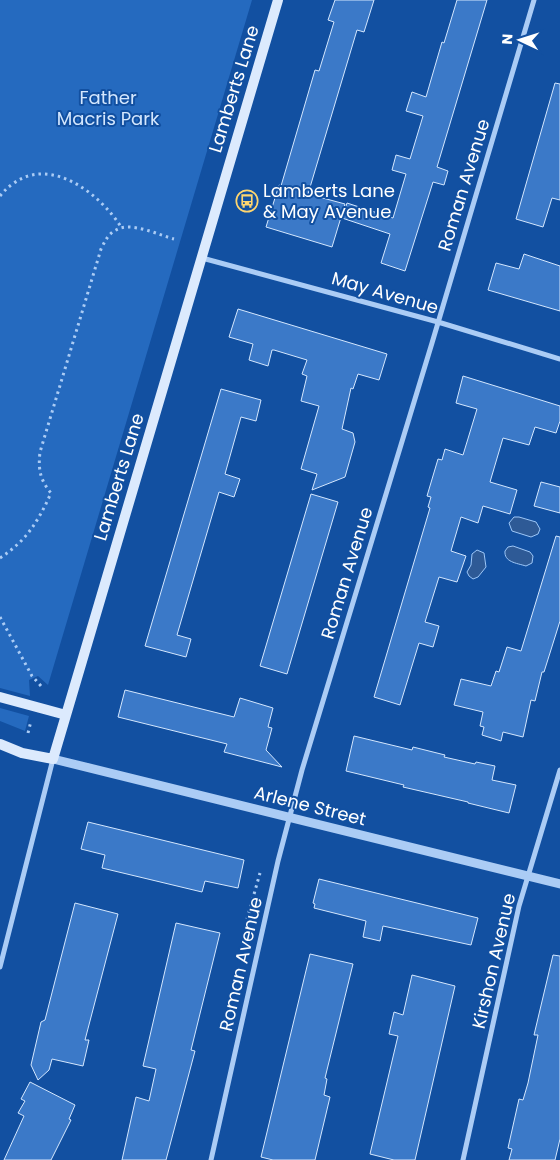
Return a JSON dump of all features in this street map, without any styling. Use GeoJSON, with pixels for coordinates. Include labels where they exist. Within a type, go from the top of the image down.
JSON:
{"type":"FeatureCollection","features":[{"type":"Feature","properties":{"kind":"main road","name":"Lamberts Lane"},"geometry":{"type":"LineString","coordinates":[[53,759],[278,0]]}},
{"type":"Feature","properties":{"kind":"main road"},"geometry":{"type":"LineString","coordinates":[[0,696],[66,715]]}},
{"type":"Feature","properties":{"kind":"main road"},"geometry":{"type":"LineString","coordinates":[[0,744],[22,753],[53,759]]}},
{"type":"Feature","properties":{"kind":"street","name":"Roman Avenue"},"geometry":{"type":"LineString","coordinates":[[211,1160],[302,770],[534,0]]}},
{"type":"Feature","properties":{"kind":"street","name":"May Avenue"},"geometry":{"type":"LineString","coordinates":[[201,258],[241,267],[438,322],[560,359]]}},
{"type":"Feature","properties":{"kind":"street","name":"Arlene Street"},"geometry":{"type":"LineString","coordinates":[[53,759],[560,884]]}},
{"type":"Feature","properties":{"kind":"street","name":"Lamberts Lane"},"geometry":{"type":"LineString","coordinates":[[0,967],[53,759]]}},
{"type":"Feature","properties":{"kind":"street","name":"Kirshon Avenue"},"geometry":{"type":"LineString","coordinates":[[463,1160],[519,906],[560,770]]}},
{"type":"Feature","properties":{"kind":"path"},"geometry":{"type":"LineString","coordinates":[[0,196],[21,179],[37,174],[55,174],[87,191],[113,214],[121,228]]}},
{"type":"Feature","properties":{"kind":"path"},"geometry":{"type":"LineString","coordinates":[[0,558],[18,545],[37,522],[51,494],[44,486],[39,471],[40,452],[102,249],[108,236],[117,228],[131,227],[174,239]]}},
{"type":"Feature","properties":{"kind":"path"},"geometry":{"type":"LineString","coordinates":[[0,617],[32,676],[41,686]]}},
{"type":"Feature","properties":{"kind":"path"},"geometry":{"type":"LineString","coordinates":[[28,733],[32,718]]}},
{"type":"Feature","properties":{"kind":"path"},"geometry":{"type":"LineString","coordinates":[[247,919],[260,872]]}},
{"type":"Feature","properties":{"kind":"green space","name":"Father Macris Park"},"geometry":{"type":"Polygon","coordinates":[[[0,0],[252,0],[48,685],[38,676],[29,680],[30,696],[0,688],[0,0]]]}},
{"type":"Feature","properties":{"kind":"green space"},"geometry":{"type":"Polygon","coordinates":[[[0,708],[29,716],[25,731],[0,721],[0,708]]]}},
{"type":"Feature","properties":{"kind":"shaded area"},"geometry":{"type":"Polygon","coordinates":[[[514,517],[536,522],[540,529],[538,534],[531,537],[512,531],[509,523],[514,517]]]}},
{"type":"Feature","properties":{"kind":"shaded area"},"geometry":{"type":"Polygon","coordinates":[[[513,546],[530,552],[533,556],[532,563],[526,566],[506,558],[505,551],[508,547],[513,546]]]}},
{"type":"Feature","properties":{"kind":"shaded area"},"geometry":{"type":"Polygon","coordinates":[[[477,550],[484,553],[486,567],[478,577],[473,579],[467,572],[471,565],[472,554],[477,550]]]}},
{"type":"Feature","properties":{"kind":"building"},"geometry":{"type":"Polygon","coordinates":[[[335,0],[374,0],[364,32],[357,30],[308,194],[345,204],[332,247],[266,227],[279,185],[281,186],[315,70],[319,71],[334,22],[328,20],[335,0]]]}},
{"type":"Feature","properties":{"kind":"building"},"geometry":{"type":"Polygon","coordinates":[[[457,0],[487,0],[437,167],[448,171],[444,185],[433,182],[405,271],[381,263],[390,234],[342,218],[347,203],[393,218],[406,174],[392,170],[396,155],[410,159],[423,116],[406,111],[412,92],[426,97],[442,42],[444,43],[457,0]]]}},
{"type":"Feature","properties":{"kind":"building"},"geometry":{"type":"Polygon","coordinates":[[[555,83],[560,84],[560,200],[552,198],[543,227],[516,219],[555,83]]]}},
{"type":"Feature","properties":{"kind":"building"},"geometry":{"type":"Polygon","coordinates":[[[524,254],[560,266],[560,311],[488,290],[496,263],[519,269],[524,254]]]}},
{"type":"Feature","properties":{"kind":"building"},"geometry":{"type":"Polygon","coordinates":[[[238,309],[387,354],[379,380],[358,374],[353,389],[351,388],[342,429],[353,433],[355,442],[345,477],[312,490],[317,474],[301,469],[319,406],[301,401],[307,376],[302,374],[307,360],[272,350],[268,366],[249,360],[253,344],[229,337],[238,309]]]}},
{"type":"Feature","properties":{"kind":"building"},"geometry":{"type":"Polygon","coordinates":[[[463,376],[560,406],[560,421],[556,433],[535,427],[529,445],[503,438],[490,482],[517,490],[510,514],[483,506],[478,523],[461,517],[451,551],[466,556],[457,582],[439,577],[425,622],[439,626],[433,647],[419,643],[400,705],[374,697],[430,508],[428,507],[431,497],[427,496],[438,459],[442,460],[445,449],[463,455],[477,409],[456,403],[463,376]]]}},
{"type":"Feature","properties":{"kind":"building"},"geometry":{"type":"Polygon","coordinates":[[[221,389],[261,400],[256,421],[241,417],[225,474],[240,479],[234,497],[219,492],[184,611],[177,635],[191,639],[186,657],[145,646],[221,389]]]}},
{"type":"Feature","properties":{"kind":"building"},"geometry":{"type":"Polygon","coordinates":[[[541,482],[560,487],[560,513],[534,506],[541,482]]]}},
{"type":"Feature","properties":{"kind":"building"},"geometry":{"type":"Polygon","coordinates":[[[311,494],[338,502],[287,674],[260,666],[311,494]]]}},
{"type":"Feature","properties":{"kind":"building"},"geometry":{"type":"Polygon","coordinates":[[[556,536],[560,537],[560,621],[544,672],[542,672],[535,701],[531,700],[523,737],[503,732],[501,741],[482,735],[484,727],[480,726],[483,712],[454,705],[461,679],[491,686],[496,671],[499,672],[507,647],[521,651],[556,536]]]}},
{"type":"Feature","properties":{"kind":"building"},"geometry":{"type":"Polygon","coordinates":[[[125,690],[234,717],[240,698],[273,708],[268,727],[272,728],[266,750],[282,767],[224,752],[227,744],[118,717],[125,690]]]}},
{"type":"Feature","properties":{"kind":"building"},"geometry":{"type":"Polygon","coordinates":[[[354,736],[412,750],[413,747],[475,764],[476,762],[495,766],[492,780],[516,785],[509,813],[346,771],[354,736]]]}},
{"type":"Feature","properties":{"kind":"building"},"geometry":{"type":"Polygon","coordinates":[[[88,822],[244,860],[238,888],[205,881],[202,892],[102,868],[105,855],[81,849],[88,822]]]}},
{"type":"Feature","properties":{"kind":"building"},"geometry":{"type":"Polygon","coordinates":[[[319,879],[478,918],[471,945],[383,926],[380,941],[363,937],[366,921],[314,908],[315,904],[313,903],[319,879]]]}},
{"type":"Feature","properties":{"kind":"building"},"geometry":{"type":"Polygon","coordinates":[[[75,903],[118,914],[85,1040],[89,1040],[83,1066],[52,1059],[49,1070],[38,1080],[31,1065],[41,1022],[45,1020],[75,903]]]}},
{"type":"Feature","properties":{"kind":"building"},"geometry":{"type":"Polygon","coordinates":[[[176,923],[220,933],[191,1050],[195,1051],[166,1160],[122,1160],[136,1097],[149,1101],[156,1069],[143,1066],[176,923]]]}},
{"type":"Feature","properties":{"kind":"building"},"geometry":{"type":"Polygon","coordinates":[[[310,954],[353,964],[325,1078],[327,1079],[324,1095],[330,1097],[315,1160],[273,1160],[261,1157],[310,954]]]}},
{"type":"Feature","properties":{"kind":"building"},"geometry":{"type":"Polygon","coordinates":[[[553,955],[560,956],[560,1139],[555,1160],[509,1160],[512,1149],[508,1148],[519,1099],[523,1100],[528,1083],[538,1035],[534,1035],[553,955]]]}},
{"type":"Feature","properties":{"kind":"building"},"geometry":{"type":"Polygon","coordinates":[[[412,975],[455,986],[415,1160],[394,1160],[370,1154],[398,1036],[389,1034],[394,1012],[403,1015],[412,975]]]}},
{"type":"Feature","properties":{"kind":"building"},"geometry":{"type":"Polygon","coordinates":[[[30,1082],[75,1105],[69,1119],[71,1120],[51,1160],[4,1160],[24,1116],[18,1113],[25,1101],[21,1099],[30,1082]]]}},
{"type":"Feature","properties":{"kind":"place","name":"Lamberts Lane & May Avenue"},"geometry":{"type":"Point","coordinates":[247,201]}}]}
